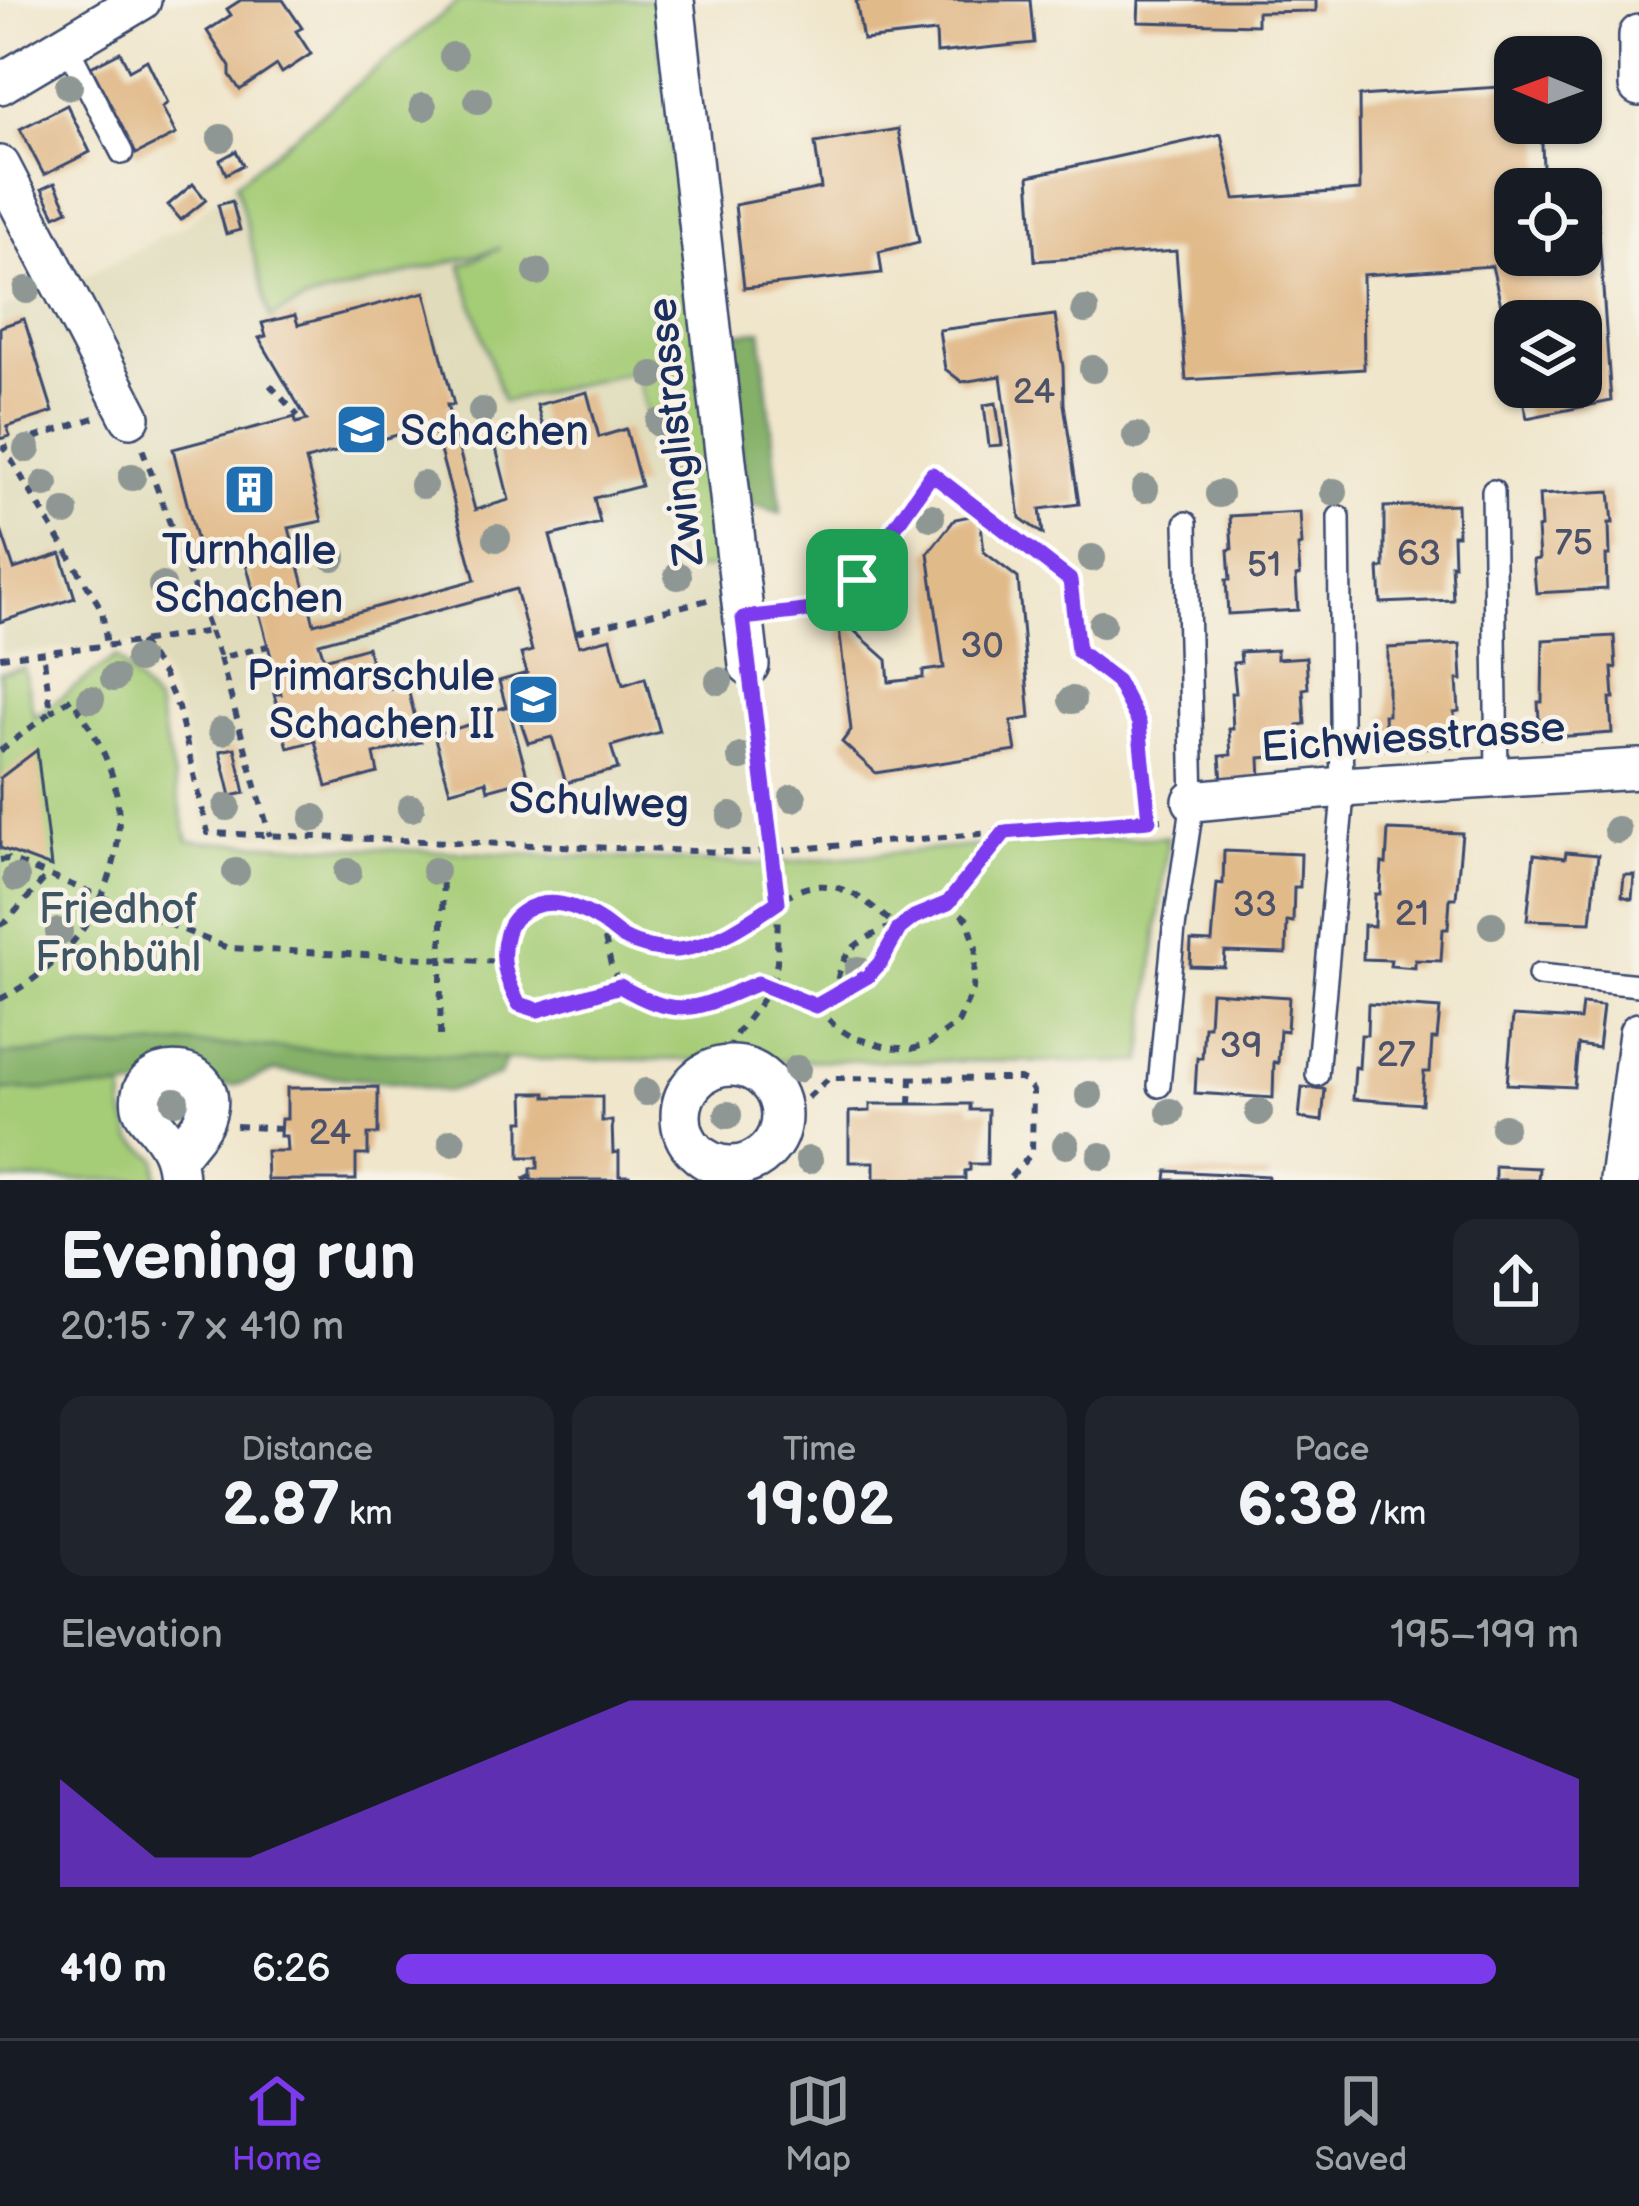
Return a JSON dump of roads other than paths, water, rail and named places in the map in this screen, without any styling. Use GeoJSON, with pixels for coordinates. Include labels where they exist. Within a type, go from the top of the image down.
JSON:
{"type":"FeatureCollection","features":[{"type":"Feature","properties":{"kind":"street"},"geometry":{"type":"LineString","coordinates":[[0,84],[141,0]]}},
{"type":"Feature","properties":{"kind":"street","name":"Zwinglistrasse"},"geometry":{"type":"LineString","coordinates":[[674,0],[748,665]]}},
{"type":"Feature","properties":{"kind":"street"},"geometry":{"type":"LineString","coordinates":[[1639,35],[1639,86]]}},
{"type":"Feature","properties":{"kind":"street"},"geometry":{"type":"LineString","coordinates":[[0,166],[128,412]]}},
{"type":"Feature","properties":{"kind":"street","name":"Eichwiesstrasse"},"geometry":{"type":"LineString","coordinates":[[1192,811],[1342,787],[1639,769]]}},
{"type":"Feature","properties":{"kind":"street"},"geometry":{"type":"LineString","coordinates":[[1620,1180],[1639,1033]]}},
{"type":"Feature","properties":{"kind":"street"},"geometry":{"type":"LineString","coordinates":[[720,1067],[750,1069],[775,1090],[782,1122],[768,1151],[724,1173],[694,1150],[685,1136],[683,1102],[702,1075],[720,1067]]}},
{"type":"Feature","properties":{"kind":"lane"},"geometry":{"type":"LineString","coordinates":[[66,44],[122,153]]}},
{"type":"Feature","properties":{"kind":"lane"},"geometry":{"type":"LineString","coordinates":[[1493,491],[1497,777]]}},
{"type":"Feature","properties":{"kind":"lane"},"geometry":{"type":"LineString","coordinates":[[1317,1075],[1342,787],[1339,517]]}},
{"type":"Feature","properties":{"kind":"lane"},"geometry":{"type":"LineString","coordinates":[[1160,1087],[1174,928],[1192,811],[1186,523]]}},
{"type":"Feature","properties":{"kind":"lane"},"geometry":{"type":"LineString","coordinates":[[1539,975],[1639,985]]}},
{"type":"Feature","properties":{"kind":"place","name":"Schachen"},"geometry":{"type":"Point","coordinates":[361,430]}},
{"type":"Feature","properties":{"kind":"place","name":"Turnhalle Schachen"},"geometry":{"type":"Point","coordinates":[249,490]}},
{"type":"Feature","properties":{"kind":"place","name":"Primarschule Schachen II"},"geometry":{"type":"Point","coordinates":[534,699]}},
{"type":"Feature","properties":{"kind":"park label","name":"Friedhof Frohbühl"},"geometry":{"type":"Point","coordinates":[118,932]}}]}
